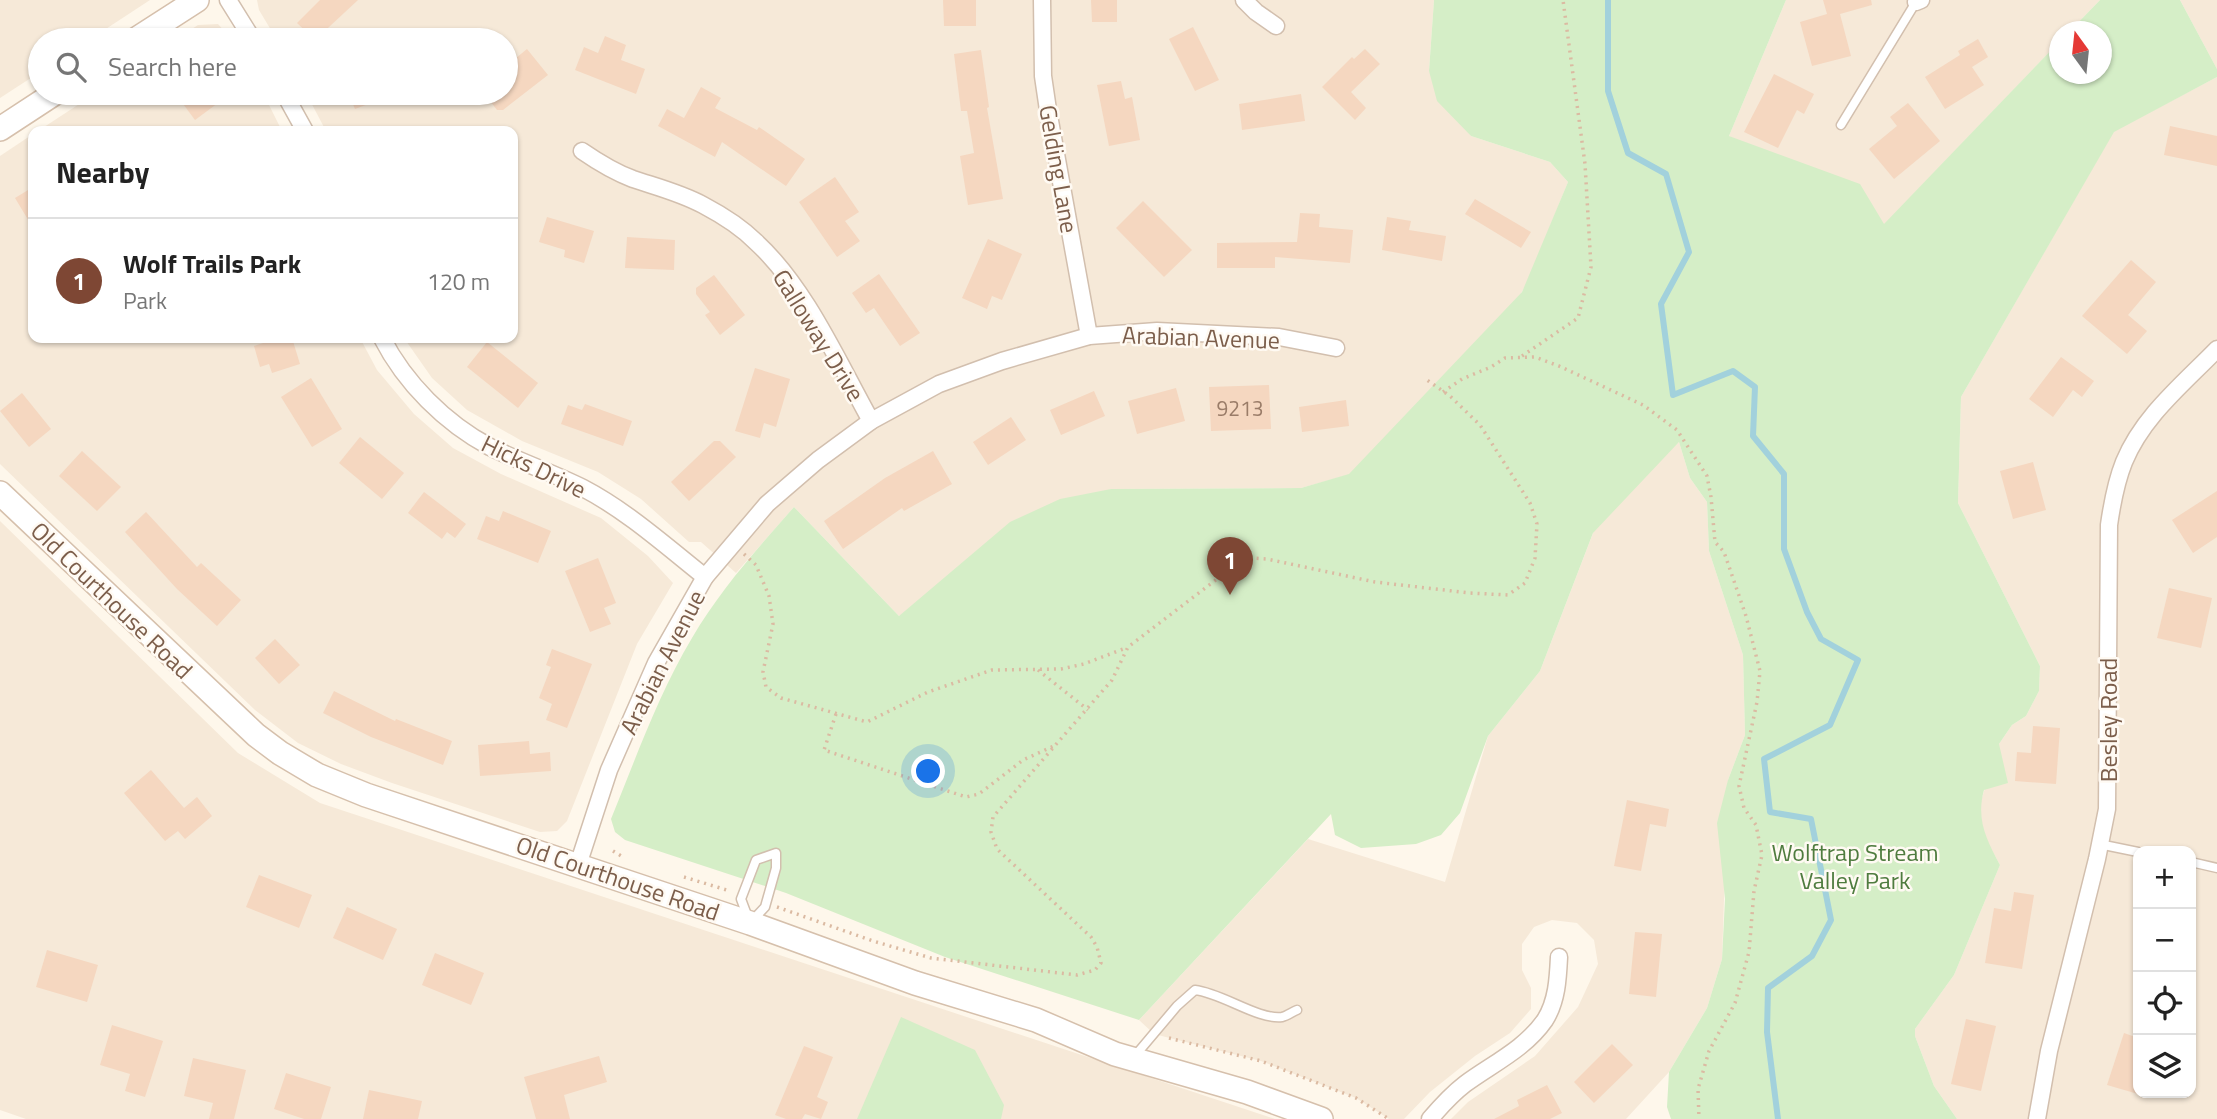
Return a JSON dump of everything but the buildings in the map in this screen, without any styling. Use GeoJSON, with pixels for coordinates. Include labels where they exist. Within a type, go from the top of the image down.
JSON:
{"type":"FeatureCollection","features":[{"type":"Feature","properties":{"kind":"street"},"geometry":{"type":"LineString","coordinates":[[154,28],[197,0]]}},
{"type":"Feature","properties":{"kind":"street"},"geometry":{"type":"LineString","coordinates":[[228,0],[246,28]]}},
{"type":"Feature","properties":{"kind":"street","name":"Gelding Lane"},"geometry":{"type":"LineString","coordinates":[[1042,0],[1043,76],[1089,336]]}},
{"type":"Feature","properties":{"kind":"street"},"geometry":{"type":"LineString","coordinates":[[1244,0],[1276,26]]}},
{"type":"Feature","properties":{"kind":"street"},"geometry":{"type":"LineString","coordinates":[[0,130],[37,105]]}},
{"type":"Feature","properties":{"kind":"street"},"geometry":{"type":"LineString","coordinates":[[290,105],[301,126]]}},
{"type":"Feature","properties":{"kind":"street","name":"Galloway Drive"},"geometry":{"type":"LineString","coordinates":[[582,151],[631,178],[701,203],[755,241],[801,297],[871,421]]}},
{"type":"Feature","properties":{"kind":"street","name":"Arabian Avenue"},"geometry":{"type":"LineString","coordinates":[[578,864],[610,770],[656,663],[705,577],[767,504],[818,460],[871,421],[939,384],[1002,361],[1089,336],[1157,331],[1279,337],[1336,348]]}},
{"type":"Feature","properties":{"kind":"street","name":"Hicks Drive"},"geometry":{"type":"LineString","coordinates":[[385,343],[411,383],[459,428],[489,446],[583,489],[616,508],[705,577]]}},
{"type":"Feature","properties":{"kind":"street","name":"Besley Road"},"geometry":{"type":"LineString","coordinates":[[2037,1119],[2049,1051],[2107,809],[2109,525],[2114,493],[2124,462],[2137,436],[2155,411],[2217,349]]}},
{"type":"Feature","properties":{"kind":"street","name":"Old Courthouse Road"},"geometry":{"type":"LineString","coordinates":[[0,492],[234,717],[280,753],[317,775],[357,791],[750,923],[915,983],[1036,1020],[1115,1054],[1247,1092],[1321,1119]]}},
{"type":"Feature","properties":{"kind":"street"},"geometry":{"type":"LineString","coordinates":[[1430,1119],[1466,1083],[1501,1061],[1545,1019],[1554,998],[1559,957]]}},
{"type":"Feature","properties":{"kind":"lane"},"geometry":{"type":"LineString","coordinates":[[1841,125],[1919,1]]}},
{"type":"Feature","properties":{"kind":"lane"},"geometry":{"type":"LineString","coordinates":[[2099,844],[2133,851]]}},
{"type":"Feature","properties":{"kind":"lane"},"geometry":{"type":"LineString","coordinates":[[776,853],[776,868],[766,904],[750,923],[741,900],[756,860],[776,853]]}},
{"type":"Feature","properties":{"kind":"lane"},"geometry":{"type":"LineString","coordinates":[[2196,863],[2217,868]]}},
{"type":"Feature","properties":{"kind":"lane"},"geometry":{"type":"LineString","coordinates":[[1132,1059],[1177,1006],[1195,990],[1208,991],[1267,1016],[1283,1017],[1297,1010]]}},
{"type":"Feature","properties":{"kind":"path"},"geometry":{"type":"LineString","coordinates":[[1520,357],[1578,318],[1591,267],[1585,164],[1563,0]]}},
{"type":"Feature","properties":{"kind":"path"},"geometry":{"type":"LineString","coordinates":[[1443,392],[1462,379],[1505,358],[1535,357],[1643,405],[1677,430],[1707,476],[1715,542],[1724,552],[1742,603],[1760,671],[1757,702],[1739,786],[1744,808],[1756,825],[1762,855],[1754,891],[1749,952],[1735,1003],[1709,1051],[1698,1089],[1699,1119]]}},
{"type":"Feature","properties":{"kind":"path"},"geometry":{"type":"LineString","coordinates":[[731,544],[756,565],[769,596],[773,624],[762,672],[766,687],[781,698],[867,722],[928,692],[992,670],[1038,670],[1084,664],[1128,647],[1217,579],[1251,558],[1375,582],[1508,595],[1525,583],[1535,558],[1537,524],[1530,503],[1480,425],[1427,380]]}},
{"type":"Feature","properties":{"kind":"path"},"geometry":{"type":"LineString","coordinates":[[766,904],[931,958],[1077,975],[1095,970],[1101,963],[1097,947],[1090,937],[997,849],[991,832],[993,817],[1112,680],[1128,647]]}},
{"type":"Feature","properties":{"kind":"path"},"geometry":{"type":"LineString","coordinates":[[1038,670],[1088,710]]}},
{"type":"Feature","properties":{"kind":"path"},"geometry":{"type":"LineString","coordinates":[[836,714],[824,750],[967,797],[979,794],[1023,760],[1058,744]]}},
{"type":"Feature","properties":{"kind":"path"},"geometry":{"type":"LineString","coordinates":[[613,852],[631,861]]}},
{"type":"Feature","properties":{"kind":"path"},"geometry":{"type":"LineString","coordinates":[[681,876],[743,895]]}},
{"type":"Feature","properties":{"kind":"path"},"geometry":{"type":"LineString","coordinates":[[1154,1034],[1261,1061],[1356,1098],[1389,1119]]}},
{"type":"Feature","properties":{"kind":"shaded area"},"geometry":{"type":"Polygon","coordinates":[[[0,0],[150,0],[107,28],[28,28],[28,80],[0,98],[0,0]]]}},
{"type":"Feature","properties":{"kind":"shaded area"},"geometry":{"type":"Polygon","coordinates":[[[257,0],[1434,0],[1429,71],[1471,136],[1550,162],[1568,182],[1527,283],[1457,402],[1402,460],[1301,488],[1111,489],[899,616],[794,507],[736,573],[701,542],[689,542],[641,499],[598,472],[522,441],[467,410],[432,378],[408,343],[518,343],[518,126],[323,126],[312,105],[518,105],[518,28],[270,28],[259,10],[257,0]]]}},
{"type":"Feature","properties":{"kind":"shaded area"},"geometry":{"type":"Polygon","coordinates":[[[1786,0],[2100,0],[2080,21],[2049,21],[2049,52],[1884,225],[1729,136],[1786,0]]]}},
{"type":"Feature","properties":{"kind":"shaded area"},"geometry":{"type":"Polygon","coordinates":[[[2180,0],[2217,0],[2217,69],[2180,0]]]}},
{"type":"Feature","properties":{"kind":"shaded area"},"geometry":{"type":"Polygon","coordinates":[[[218,24],[222,28],[193,28],[198,25],[218,24]]]}},
{"type":"Feature","properties":{"kind":"shaded area"},"geometry":{"type":"Polygon","coordinates":[[[2217,77],[2217,1119],[1957,1119],[1934,1086],[1915,1036],[1915,1029],[1954,975],[2000,865],[1982,832],[1980,804],[1999,744],[2012,725],[2026,716],[2039,691],[2040,666],[1958,503],[1961,397],[2114,131],[2217,77]]]}},
{"type":"Feature","properties":{"kind":"shaded area"},"geometry":{"type":"Polygon","coordinates":[[[78,105],[269,105],[280,126],[46,126],[78,105]]]}},
{"type":"Feature","properties":{"kind":"shaded area"},"geometry":{"type":"Polygon","coordinates":[[[28,137],[28,343],[363,343],[377,370],[414,414],[453,448],[501,474],[601,518],[648,556],[673,583],[637,644],[567,821],[557,831],[540,832],[392,783],[341,764],[298,743],[255,710],[0,464],[0,156],[28,137]]]}},
{"type":"Feature","properties":{"kind":"shaded area"},"geometry":{"type":"Polygon","coordinates":[[[1679,442],[1690,478],[1707,502],[1709,551],[1743,655],[1745,735],[1728,780],[1722,959],[1707,1008],[1669,1072],[1626,1119],[1451,1119],[1468,1102],[1535,1056],[1578,1007],[1598,964],[1594,940],[1577,923],[1552,920],[1534,927],[1522,944],[1522,970],[1531,988],[1531,1009],[1510,1033],[1475,1056],[1430,1092],[1404,1119],[1389,1119],[1356,1098],[1261,1061],[1154,1034],[1139,1020],[1308,839],[1445,882],[1488,736],[1540,671],[1600,515],[1679,442]]]}},
{"type":"Feature","properties":{"kind":"shaded area"},"geometry":{"type":"Polygon","coordinates":[[[0,521],[238,753],[320,803],[1275,1119],[26,1119],[0,1110],[0,521]]]}},
{"type":"Feature","properties":{"kind":"green space","name":"Wolftrap Stream Valley Park"},"geometry":{"type":"Polygon","coordinates":[[[1434,0],[1786,0],[1729,136],[1860,184],[1884,224],[2049,52],[2049,84],[2112,84],[2112,21],[2080,21],[2100,0],[2180,0],[2217,69],[2217,77],[2114,132],[1961,397],[1958,503],[2040,666],[2039,691],[2026,716],[2012,725],[1999,744],[2008,783],[1984,790],[1982,820],[1990,846],[2000,865],[1954,975],[1915,1029],[1915,1036],[1934,1086],[1957,1119],[1671,1119],[1667,1107],[1669,1072],[1707,1008],[1722,959],[1725,899],[1717,823],[1728,780],[1745,735],[1743,655],[1709,551],[1707,502],[1690,478],[1679,442],[1593,533],[1540,671],[1488,736],[1460,813],[1441,835],[1416,844],[1361,848],[1335,835],[1331,814],[1139,1020],[945,957],[786,893],[625,840],[615,832],[611,819],[648,727],[680,660],[703,620],[727,587],[794,507],[899,616],[1010,522],[1060,499],[1111,489],[1301,488],[1349,474],[1522,292],[1568,182],[1550,162],[1471,136],[1437,101],[1429,71],[1434,0]]]}},
{"type":"Feature","properties":{"kind":"green space"},"geometry":{"type":"Polygon","coordinates":[[[901,1017],[975,1050],[1004,1105],[1001,1119],[857,1119],[901,1017]]]}},
{"type":"Feature","properties":{"kind":"waterway"},"geometry":{"type":"LineString","coordinates":[[1608,0],[1608,91],[1628,153],[1666,174],[1689,252],[1661,304],[1673,395],[1733,371],[1755,387],[1753,436],[1784,474],[1784,549],[1807,612],[1821,639],[1858,660],[1830,725],[1764,759],[1770,812],[1811,819],[1831,920],[1812,956],[1768,988],[1767,1032],[1778,1119]]}},
{"type":"Feature","properties":{"kind":"place","name":"Wolf Trails Park"},"geometry":{"type":"Point","coordinates":[1230,595]}}]}
